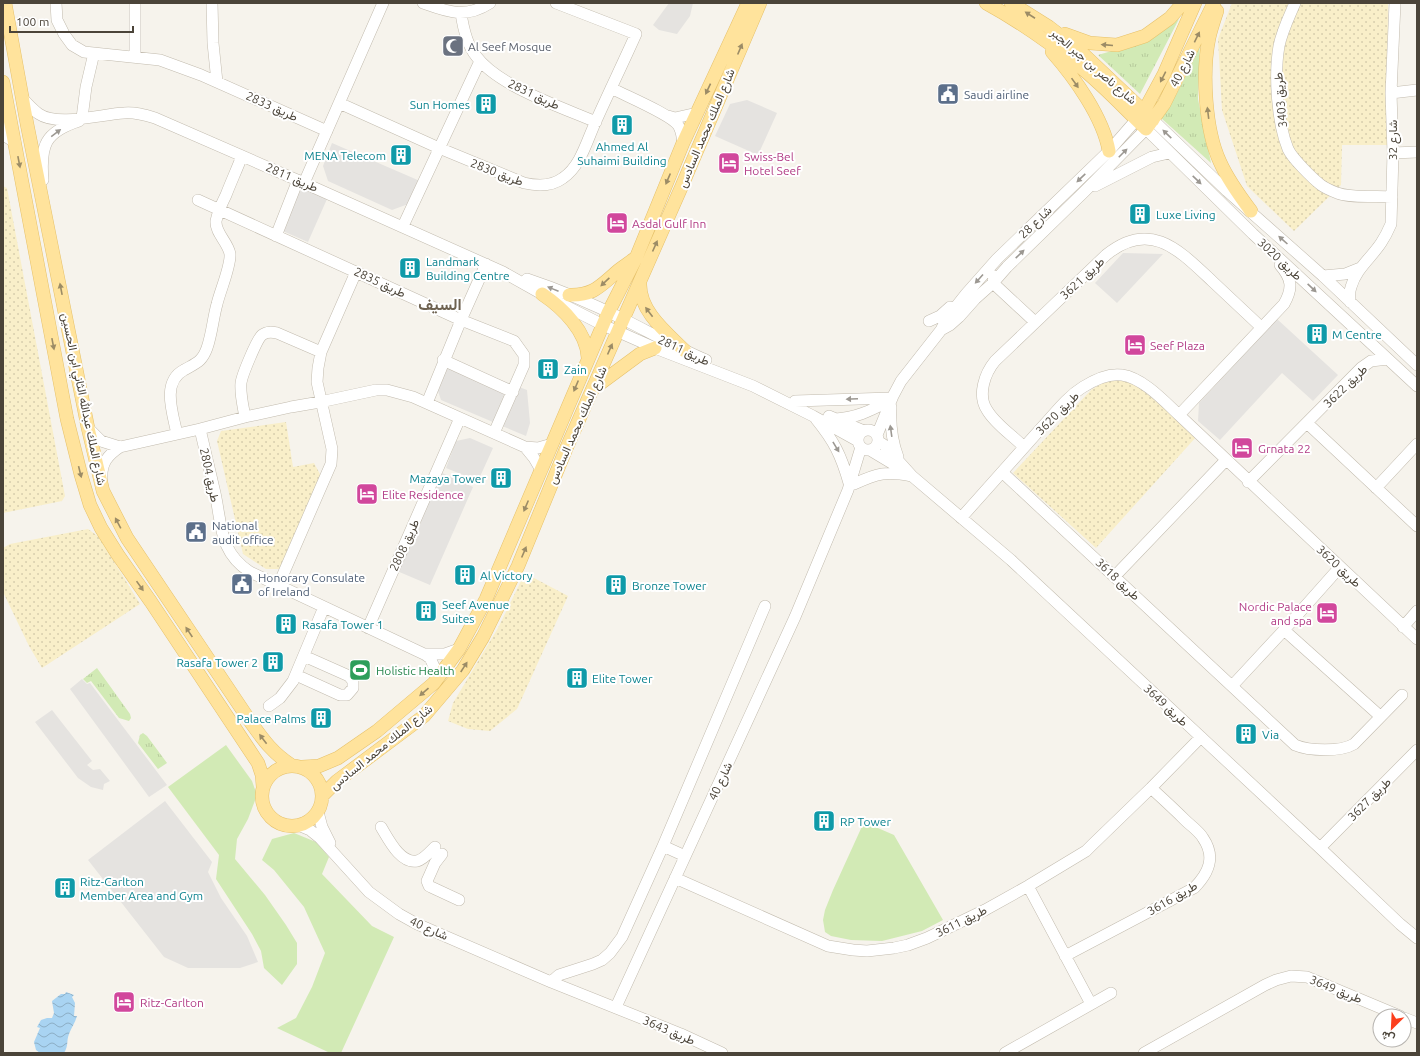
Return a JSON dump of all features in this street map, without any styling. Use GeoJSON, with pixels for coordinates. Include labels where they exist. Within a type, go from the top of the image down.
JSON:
{"type":"FeatureCollection","features":[{"type":"Feature","properties":{"kind":"main road","name":"شارع الملك عبدالله الثاني ابن الحسين"},"geometry":{"type":"LineString","coordinates":[[5,3],[88,428],[103,491],[127,538],[252,724],[269,748],[278,757],[296,766]]}},
{"type":"Feature","properties":{"kind":"main road","name":"شارع الملك محمد السادس"},"geometry":{"type":"LineString","coordinates":[[296,766],[319,766],[338,758],[410,704],[439,677],[459,649],[486,599],[588,358],[636,258],[683,144],[748,3]]}},
{"type":"Feature","properties":{"kind":"main road","name":"شارع الملك محمد السادس"},"geometry":{"type":"LineString","coordinates":[[322,796],[337,781],[424,716],[463,670],[483,637],[518,566],[566,449],[640,282],[760,3]]}},
{"type":"Feature","properties":{"kind":"main road","name":"شارع ناصر بن جبر الجبر"},"geometry":{"type":"LineString","coordinates":[[986,3],[1033,31],[1080,67],[1144,120]]}},
{"type":"Feature","properties":{"kind":"main road","name":"شارع ناصر بن جبر الجبر"},"geometry":{"type":"LineString","coordinates":[[1011,3],[1049,27],[1080,51],[1144,120]]}},
{"type":"Feature","properties":{"kind":"main road"},"geometry":{"type":"LineString","coordinates":[[1049,27],[1078,40],[1090,43],[1117,45],[1144,36],[1154,30],[1170,18],[1183,3]]}},
{"type":"Feature","properties":{"kind":"main road","name":"شارع 40"},"geometry":{"type":"LineString","coordinates":[[1144,120],[1195,3]]}},
{"type":"Feature","properties":{"kind":"main road","name":"شارع 40"},"geometry":{"type":"LineString","coordinates":[[1144,120],[1167,97],[1214,3]]}},
{"type":"Feature","properties":{"kind":"main road"},"geometry":{"type":"LineString","coordinates":[[1219,3],[1209,38],[1207,60],[1206,85],[1210,135],[1222,167],[1251,211]]}},
{"type":"Feature","properties":{"kind":"main road"},"geometry":{"type":"LineString","coordinates":[[1033,31],[1061,62],[1088,102],[1106,138],[1109,151]]}},
{"type":"Feature","properties":{"kind":"main road","name":"شارع الملك عبدالله الثاني ابن الحسين"},"geometry":{"type":"LineString","coordinates":[[3,82],[67,419],[80,475],[90,505],[101,528],[118,555],[258,763],[262,776],[263,787]]}},
{"type":"Feature","properties":{"kind":"main road"},"geometry":{"type":"LineString","coordinates":[[569,295],[580,296],[592,292],[599,288],[618,270],[636,258]]}},
{"type":"Feature","properties":{"kind":"main road"},"geometry":{"type":"LineString","coordinates":[[640,282],[640,293],[644,305],[685,351]]}},
{"type":"Feature","properties":{"kind":"main road"},"geometry":{"type":"LineString","coordinates":[[542,294],[556,303],[573,322],[585,342],[588,350],[588,358]]}},
{"type":"Feature","properties":{"kind":"main road"},"geometry":{"type":"LineString","coordinates":[[593,389],[640,354],[655,348]]}},
{"type":"Feature","properties":{"kind":"main road"},"geometry":{"type":"LineString","coordinates":[[296,766],[310,772],[317,778],[321,787],[321,804],[318,812],[311,819],[303,824],[286,826],[270,817],[264,808],[262,802],[263,787],[270,774],[283,767],[296,766]]}},
{"type":"Feature","properties":{"kind":"street","name":"طريق 2833"},"geometry":{"type":"LineString","coordinates":[[56,3],[58,20],[64,34],[72,45],[84,52],[160,60],[202,75],[327,130]]}},
{"type":"Feature","properties":{"kind":"street"},"geometry":{"type":"LineString","coordinates":[[135,3],[135,57]]}},
{"type":"Feature","properties":{"kind":"street"},"geometry":{"type":"LineString","coordinates":[[212,3],[217,82]]}},
{"type":"Feature","properties":{"kind":"street"},"geometry":{"type":"LineString","coordinates":[[276,236],[301,181],[327,130],[383,3]]}},
{"type":"Feature","properties":{"kind":"street"},"geometry":{"type":"LineString","coordinates":[[423,3],[446,11],[461,13],[483,8],[490,3]]}},
{"type":"Feature","properties":{"kind":"street","name":"طريق 2830"},"geometry":{"type":"LineString","coordinates":[[439,148],[524,183],[534,185],[553,183],[570,173],[596,122],[636,34],[556,3]]}},
{"type":"Feature","properties":{"kind":"street","name":"طريق 3403"},"geometry":{"type":"LineString","coordinates":[[1295,3],[1284,29],[1279,46],[1277,65],[1279,118],[1289,150],[1303,168],[1322,185],[1339,194],[1392,197]]}},
{"type":"Feature","properties":{"kind":"street","name":"شارع 32"},"geometry":{"type":"LineString","coordinates":[[1350,302],[1350,287],[1360,268],[1387,234],[1390,224],[1392,197],[1391,93],[1395,3]]}},
{"type":"Feature","properties":{"kind":"street","name":"طريق 2831"},"geometry":{"type":"LineString","coordinates":[[461,13],[469,44],[475,56],[485,66],[513,86],[596,122]]}},
{"type":"Feature","properties":{"kind":"street"},"geometry":{"type":"LineString","coordinates":[[87,118],[86,87],[94,53]]}},
{"type":"Feature","properties":{"kind":"street"},"geometry":{"type":"LineString","coordinates":[[202,75],[215,56]]}},
{"type":"Feature","properties":{"kind":"street"},"geometry":{"type":"LineString","coordinates":[[403,226],[480,61]]}},
{"type":"Feature","properties":{"kind":"street"},"geometry":{"type":"LineString","coordinates":[[612,88],[668,116],[676,118],[697,113]]}},
{"type":"Feature","properties":{"kind":"street"},"geometry":{"type":"LineString","coordinates":[[1391,93],[1417,90]]}},
{"type":"Feature","properties":{"kind":"street","name":"طريق 2811"},"geometry":{"type":"LineString","coordinates":[[23,100],[39,115],[53,119],[87,118],[125,112],[155,118],[403,226],[503,272],[542,294],[734,372],[834,419],[868,441]]}},
{"type":"Feature","properties":{"kind":"street"},"geometry":{"type":"LineString","coordinates":[[339,103],[439,148]]}},
{"type":"Feature","properties":{"kind":"street"},"geometry":{"type":"LineString","coordinates":[[3,126],[9,113]]}},
{"type":"Feature","properties":{"kind":"street"},"geometry":{"type":"LineString","coordinates":[[668,116],[682,132],[683,144]]}},
{"type":"Feature","properties":{"kind":"street","name":"طريق 2811"},"geometry":{"type":"LineString","coordinates":[[45,209],[42,167],[43,152],[48,140],[56,131],[87,118]]}},
{"type":"Feature","properties":{"kind":"street","name":"شارع 28"},"geometry":{"type":"LineString","coordinates":[[868,441],[908,372],[966,294],[997,260],[1109,151],[1144,120]]}},
{"type":"Feature","properties":{"kind":"street","name":"شارع 28"},"geometry":{"type":"LineString","coordinates":[[940,330],[954,321],[993,283],[1007,267],[1086,191],[1144,120]]}},
{"type":"Feature","properties":{"kind":"street","name":"طريق 3020"},"geometry":{"type":"LineString","coordinates":[[1144,120],[1169,153],[1417,386]]}},
{"type":"Feature","properties":{"kind":"street","name":"طريق 3020"},"geometry":{"type":"LineString","coordinates":[[1144,120],[1192,159],[1251,211],[1323,276],[1417,365]]}},
{"type":"Feature","properties":{"kind":"street"},"geometry":{"type":"LineString","coordinates":[[3,134],[15,142]]}},
{"type":"Feature","properties":{"kind":"street"},"geometry":{"type":"LineString","coordinates":[[1392,152],[1417,152]]}},
{"type":"Feature","properties":{"kind":"street"},"geometry":{"type":"LineString","coordinates":[[1086,191],[1140,162],[1152,157],[1169,153]]}},
{"type":"Feature","properties":{"kind":"street"},"geometry":{"type":"LineString","coordinates":[[177,434],[171,406],[171,386],[175,377],[202,359],[208,347],[230,254],[219,233],[216,222],[219,211],[242,156]]}},
{"type":"Feature","properties":{"kind":"street","name":"طريق 2835"},"geometry":{"type":"LineString","coordinates":[[198,200],[219,211],[461,320],[514,341],[524,355],[524,365],[494,433]]}},
{"type":"Feature","properties":{"kind":"street"},"geometry":{"type":"LineString","coordinates":[[1179,414],[1284,304],[1290,295],[1291,285],[1288,275],[1254,234]]}},
{"type":"Feature","properties":{"kind":"street","name":"طريق 3621"},"geometry":{"type":"LineString","coordinates":[[1024,447],[992,417],[985,408],[983,388],[989,368],[1035,322],[1114,249],[1124,243],[1148,239],[1162,242],[1175,249],[1189,259],[1261,327]]}},
{"type":"Feature","properties":{"kind":"street"},"geometry":{"type":"LineString","coordinates":[[997,260],[993,283],[1035,322]]}},
{"type":"Feature","properties":{"kind":"street"},"geometry":{"type":"LineString","coordinates":[[426,403],[443,360],[486,264]]}},
{"type":"Feature","properties":{"kind":"street"},"geometry":{"type":"LineString","coordinates":[[1007,267],[1005,283],[1013,300]]}},
{"type":"Feature","properties":{"kind":"street"},"geometry":{"type":"LineString","coordinates":[[1323,276],[1345,274],[1360,268]]}},
{"type":"Feature","properties":{"kind":"street"},"geometry":{"type":"LineString","coordinates":[[278,586],[331,464],[332,449],[320,402],[317,382],[321,352],[356,272]]}},
{"type":"Feature","properties":{"kind":"street","name":"طريق 2811"},"geometry":{"type":"LineString","coordinates":[[503,272],[536,282],[569,295],[606,319]]}},
{"type":"Feature","properties":{"kind":"street"},"geometry":{"type":"LineString","coordinates":[[929,321],[940,316],[966,294]]}},
{"type":"Feature","properties":{"kind":"street","name":"طريق 2811"},"geometry":{"type":"LineString","coordinates":[[621,325],[655,348],[737,380],[868,441]]}},
{"type":"Feature","properties":{"kind":"street"},"geometry":{"type":"LineString","coordinates":[[244,417],[241,388],[242,379],[257,342],[263,334],[272,332],[277,333],[321,352]]}},
{"type":"Feature","properties":{"kind":"street","name":"طريق 3622"},"geometry":{"type":"LineString","coordinates":[[1248,482],[1361,368],[1371,361],[1388,359]]}},
{"type":"Feature","properties":{"kind":"street"},"geometry":{"type":"LineString","coordinates":[[443,360],[513,392]]}},
{"type":"Feature","properties":{"kind":"street","name":"طريق 3620"},"geometry":{"type":"LineString","coordinates":[[961,518],[1070,397],[1083,387],[1100,378],[1116,374],[1124,375],[1144,384],[1179,414],[1248,482],[1417,640]]}},
{"type":"Feature","properties":{"kind":"street"},"geometry":{"type":"LineString","coordinates":[[103,491],[101,469],[110,453],[120,447],[200,429],[244,417],[376,390],[387,390],[413,397],[525,447],[538,448],[552,444]]}},
{"type":"Feature","properties":{"kind":"street"},"geometry":{"type":"LineString","coordinates":[[795,401],[891,399]]}},
{"type":"Feature","properties":{"kind":"street"},"geometry":{"type":"LineString","coordinates":[[834,419],[864,414],[891,399]]}},
{"type":"Feature","properties":{"kind":"street"},"geometry":{"type":"LineString","coordinates":[[891,399],[890,421],[893,445],[899,462]]}},
{"type":"Feature","properties":{"kind":"street"},"geometry":{"type":"LineString","coordinates":[[813,416],[827,433],[839,452],[851,486],[869,476],[885,472],[912,476]]}},
{"type":"Feature","properties":{"kind":"street","name":"طريق 2808"},"geometry":{"type":"LineString","coordinates":[[368,628],[460,418]]}},
{"type":"Feature","properties":{"kind":"street"},"geometry":{"type":"LineString","coordinates":[[1307,423],[1417,526]]}},
{"type":"Feature","properties":{"kind":"street"},"geometry":{"type":"LineString","coordinates":[[88,428],[101,441],[120,447]]}},
{"type":"Feature","properties":{"kind":"street","name":"طريق 2804"},"geometry":{"type":"LineString","coordinates":[[200,429],[215,495],[222,538],[238,564],[244,569],[278,586],[424,654]]}},
{"type":"Feature","properties":{"kind":"street","name":"طريق 3649"},"geometry":{"type":"LineString","coordinates":[[868,441],[884,445],[912,476]]}},
{"type":"Feature","properties":{"kind":"street","name":"طريق 3649"},"geometry":{"type":"LineString","coordinates":[[868,441],[912,476],[1011,560],[1400,924],[1417,938]]}},
{"type":"Feature","properties":{"kind":"street","name":"شارع 40"},"geometry":{"type":"LineString","coordinates":[[298,825],[310,830],[320,838],[369,892],[399,914],[417,924],[551,982],[616,1007],[795,617],[851,486],[868,441]]}},
{"type":"Feature","properties":{"kind":"street"},"geometry":{"type":"LineString","coordinates":[[1376,488],[1417,444]]}},
{"type":"Feature","properties":{"kind":"street"},"geometry":{"type":"LineString","coordinates":[[525,447],[541,470]]}},
{"type":"Feature","properties":{"kind":"street"},"geometry":{"type":"LineString","coordinates":[[1115,576],[1226,460]]}},
{"type":"Feature","properties":{"kind":"street","name":"طريق 3618"},"geometry":{"type":"LineString","coordinates":[[1002,472],[1295,744],[1306,748],[1338,749],[1349,747],[1354,744],[1402,695]]}},
{"type":"Feature","properties":{"kind":"street"},"geometry":{"type":"LineString","coordinates":[[1232,686],[1340,567]]}},
{"type":"Feature","properties":{"kind":"street"},"geometry":{"type":"LineString","coordinates":[[551,982],[559,975],[593,964],[610,953],[617,946],[663,846],[766,606]]}},
{"type":"Feature","properties":{"kind":"street"},"geometry":{"type":"LineString","coordinates":[[269,706],[285,693],[296,675],[324,607]]}},
{"type":"Feature","properties":{"kind":"street"},"geometry":{"type":"LineString","coordinates":[[1403,627],[1417,611]]}},
{"type":"Feature","properties":{"kind":"street"},"geometry":{"type":"LineString","coordinates":[[1284,630],[1380,716]]}},
{"type":"Feature","properties":{"kind":"street"},"geometry":{"type":"LineString","coordinates":[[424,654],[445,654],[459,649]]}},
{"type":"Feature","properties":{"kind":"street"},"geometry":{"type":"LineString","coordinates":[[424,654],[430,658],[439,677]]}},
{"type":"Feature","properties":{"kind":"street"},"geometry":{"type":"LineString","coordinates":[[296,675],[340,695],[347,695],[353,688],[353,681],[349,676],[304,656]]}},
{"type":"Feature","properties":{"kind":"street","name":"طريق 3611"},"geometry":{"type":"LineString","coordinates":[[675,878],[828,946],[867,951],[894,948],[927,938],[984,910],[1028,886],[1086,851],[1201,737]]}},
{"type":"Feature","properties":{"kind":"street","name":"طريق 3627"},"geometry":{"type":"LineString","coordinates":[[1320,848],[1415,755]]}},
{"type":"Feature","properties":{"kind":"street","name":"طريق 3616"},"geometry":{"type":"LineString","coordinates":[[1064,956],[1194,888],[1203,879],[1208,869],[1210,858],[1209,848],[1203,837],[1151,788]]}},
{"type":"Feature","properties":{"kind":"street","name":"شارع 40"},"geometry":{"type":"LineString","coordinates":[[318,812],[324,834],[342,864]]}},
{"type":"Feature","properties":{"kind":"street"},"geometry":{"type":"LineString","coordinates":[[380,827],[398,853],[407,859],[417,861],[438,851],[427,884],[460,900]]}},
{"type":"Feature","properties":{"kind":"street"},"geometry":{"type":"LineString","coordinates":[[663,846],[686,856]]}},
{"type":"Feature","properties":{"kind":"street"},"geometry":{"type":"LineString","coordinates":[[1028,886],[1064,956],[1091,1004]]}},
{"type":"Feature","properties":{"kind":"street","name":"طريق 3649"},"geometry":{"type":"LineString","coordinates":[[1145,1053],[1265,985],[1291,976],[1307,977],[1322,982],[1382,1008]]}},
{"type":"Feature","properties":{"kind":"street"},"geometry":{"type":"LineString","coordinates":[[1005,1053],[1111,993]]}},
{"type":"Feature","properties":{"kind":"street","name":"طريق 3643"},"geometry":{"type":"LineString","coordinates":[[616,1007],[722,1053]]}},
{"type":"Feature","properties":{"kind":"green space"},"geometry":{"type":"Polygon","coordinates":[[[1179,19],[1140,94],[1098,55],[1145,41],[1179,19]]]}},
{"type":"Feature","properties":{"kind":"green space"},"geometry":{"type":"Polygon","coordinates":[[[1200,38],[1198,99],[1211,163],[1161,118],[1168,109],[1184,80],[1200,38]]]}},
{"type":"Feature","properties":{"kind":"green space"},"geometry":{"type":"Polygon","coordinates":[[[97,668],[130,714],[131,718],[129,721],[119,718],[91,681],[87,683],[83,679],[97,668]]]}},
{"type":"Feature","properties":{"kind":"green space"},"geometry":{"type":"Polygon","coordinates":[[[143,733],[147,736],[167,763],[158,769],[138,743],[140,735],[143,733]]]}},
{"type":"Feature","properties":{"kind":"green space"},"geometry":{"type":"Polygon","coordinates":[[[226,745],[252,781],[257,795],[248,819],[237,839],[235,859],[265,895],[297,943],[297,964],[282,985],[264,968],[261,951],[252,934],[216,879],[219,855],[168,787],[226,745]]]}},
{"type":"Feature","properties":{"kind":"green space"},"geometry":{"type":"Polygon","coordinates":[[[864,822],[894,835],[943,920],[922,931],[882,941],[851,940],[831,936],[825,932],[823,920],[825,910],[864,822]]]}},
{"type":"Feature","properties":{"kind":"green space"},"geometry":{"type":"Polygon","coordinates":[[[294,833],[316,842],[329,857],[322,874],[372,926],[394,937],[341,1053],[330,1053],[277,1028],[296,1018],[312,987],[325,953],[304,907],[274,870],[262,860],[272,839],[294,833]]]}},
{"type":"Feature","properties":{"kind":"sand"},"geometry":{"type":"Polygon","coordinates":[[[1232,3],[1388,3],[1387,145],[1342,145],[1341,185],[1294,231],[1247,186],[1222,110],[1218,39],[1232,3]]]}},
{"type":"Feature","properties":{"kind":"sand"},"geometry":{"type":"Polygon","coordinates":[[[3,186],[7,188],[65,496],[62,501],[3,513],[3,186]]]}},
{"type":"Feature","properties":{"kind":"sand"},"geometry":{"type":"Polygon","coordinates":[[[1109,379],[1132,381],[1197,436],[1096,548],[1013,473],[1091,390],[1109,379]]]}},
{"type":"Feature","properties":{"kind":"sand"},"geometry":{"type":"Polygon","coordinates":[[[286,422],[293,467],[314,463],[321,476],[281,569],[266,569],[243,554],[217,441],[221,431],[286,422]]]}},
{"type":"Feature","properties":{"kind":"sand"},"geometry":{"type":"Polygon","coordinates":[[[88,529],[99,537],[140,604],[42,668],[29,646],[3,592],[3,548],[10,544],[88,529]]]}},
{"type":"Feature","properties":{"kind":"sand"},"geometry":{"type":"Polygon","coordinates":[[[534,578],[568,596],[517,709],[490,731],[468,729],[448,721],[453,703],[498,628],[521,581],[534,578]]]}},
{"type":"Feature","properties":{"kind":"shaded area"},"geometry":{"type":"Polygon","coordinates":[[[669,3],[693,3],[690,16],[677,34],[659,30],[653,25],[669,3]]]}},
{"type":"Feature","properties":{"kind":"shaded area"},"geometry":{"type":"Polygon","coordinates":[[[747,100],[777,113],[758,155],[715,136],[730,104],[747,100]]]}},
{"type":"Feature","properties":{"kind":"shaded area"},"geometry":{"type":"Polygon","coordinates":[[[332,143],[420,181],[411,203],[392,210],[328,181],[323,166],[332,143]]]}},
{"type":"Feature","properties":{"kind":"shaded area"},"geometry":{"type":"Polygon","coordinates":[[[297,186],[327,199],[308,242],[278,229],[297,186]]]}},
{"type":"Feature","properties":{"kind":"shaded area"},"geometry":{"type":"Polygon","coordinates":[[[1123,253],[1163,254],[1117,303],[1095,283],[1123,253]]]}},
{"type":"Feature","properties":{"kind":"shaded area"},"geometry":{"type":"Polygon","coordinates":[[[1277,319],[1338,375],[1313,401],[1282,373],[1220,440],[1198,421],[1199,403],[1277,319]]]}},
{"type":"Feature","properties":{"kind":"shaded area"},"geometry":{"type":"Polygon","coordinates":[[[449,363],[457,363],[527,390],[530,423],[526,436],[441,400],[438,391],[449,363]]]}},
{"type":"Feature","properties":{"kind":"shaded area"},"geometry":{"type":"Polygon","coordinates":[[[470,438],[493,448],[478,481],[446,468],[456,441],[470,438]]]}},
{"type":"Feature","properties":{"kind":"shaded area"},"geometry":{"type":"Polygon","coordinates":[[[440,472],[473,487],[430,585],[397,571],[440,472]]]}},
{"type":"Feature","properties":{"kind":"shaded area"},"geometry":{"type":"Polygon","coordinates":[[[82,679],[87,684],[90,683],[167,785],[149,797],[70,689],[82,679]]]}},
{"type":"Feature","properties":{"kind":"shaded area"},"geometry":{"type":"Polygon","coordinates":[[[52,710],[92,761],[87,765],[93,770],[100,769],[110,781],[104,784],[103,790],[91,787],[78,778],[35,722],[52,710]]]}},
{"type":"Feature","properties":{"kind":"shaded area"},"geometry":{"type":"Polygon","coordinates":[[[165,801],[212,862],[208,872],[221,898],[247,936],[258,962],[240,968],[188,968],[164,957],[88,860],[165,801]]]}},
{"type":"Feature","properties":{"kind":"water"},"geometry":{"type":"Polygon","coordinates":[[[66,992],[74,995],[72,997],[75,1003],[74,1016],[77,1016],[69,1034],[66,1050],[64,1053],[40,1053],[36,1050],[34,1042],[40,1028],[37,1027],[41,1020],[52,1018],[54,1013],[52,1001],[66,992]]]}},
{"type":"Feature","properties":{"kind":"place","name":"Al Seef Mosque"},"geometry":{"type":"Point","coordinates":[453,46]}},
{"type":"Feature","properties":{"kind":"place","name":"Saudi airline"},"geometry":{"type":"Point","coordinates":[948,94]}},
{"type":"Feature","properties":{"kind":"place","name":"Sun Homes"},"geometry":{"type":"Point","coordinates":[486,104]}},
{"type":"Feature","properties":{"kind":"place","name":"Ahmed Al Suhaimi Building"},"geometry":{"type":"Point","coordinates":[622,125]}},
{"type":"Feature","properties":{"kind":"place","name":"MENA Telecom"},"geometry":{"type":"Point","coordinates":[401,155]}},
{"type":"Feature","properties":{"kind":"place","name":"Swiss-Bel Hotel Seef"},"geometry":{"type":"Point","coordinates":[729,163]}},
{"type":"Feature","properties":{"kind":"place","name":"Luxe Living"},"geometry":{"type":"Point","coordinates":[1140,214]}},
{"type":"Feature","properties":{"kind":"place","name":"Asdal Gulf Inn"},"geometry":{"type":"Point","coordinates":[617,223]}},
{"type":"Feature","properties":{"kind":"place","name":"Landmark Building Centre"},"geometry":{"type":"Point","coordinates":[410,268]}},
{"type":"Feature","properties":{"kind":"place","name":"M Centre"},"geometry":{"type":"Point","coordinates":[1317,334]}},
{"type":"Feature","properties":{"kind":"place","name":"Seef Plaza"},"geometry":{"type":"Point","coordinates":[1135,345]}},
{"type":"Feature","properties":{"kind":"place","name":"Zain"},"geometry":{"type":"Point","coordinates":[548,369]}},
{"type":"Feature","properties":{"kind":"place","name":"Grnata 22"},"geometry":{"type":"Point","coordinates":[1242,448]}},
{"type":"Feature","properties":{"kind":"place","name":"Mazaya Tower"},"geometry":{"type":"Point","coordinates":[501,478]}},
{"type":"Feature","properties":{"kind":"place","name":"Elite Residence"},"geometry":{"type":"Point","coordinates":[367,494]}},
{"type":"Feature","properties":{"kind":"place","name":"National audit office"},"geometry":{"type":"Point","coordinates":[196,532]}},
{"type":"Feature","properties":{"kind":"place","name":"Al Victory"},"geometry":{"type":"Point","coordinates":[465,575]}},
{"type":"Feature","properties":{"kind":"place","name":"Honorary Consulate of Ireland"},"geometry":{"type":"Point","coordinates":[242,584]}},
{"type":"Feature","properties":{"kind":"place","name":"Bronze Tower"},"geometry":{"type":"Point","coordinates":[616,585]}},
{"type":"Feature","properties":{"kind":"place","name":"Seef Avenue Suites"},"geometry":{"type":"Point","coordinates":[426,611]}},
{"type":"Feature","properties":{"kind":"place","name":"Nordic Palace and spa"},"geometry":{"type":"Point","coordinates":[1327,613]}},
{"type":"Feature","properties":{"kind":"place","name":"Rasafa Tower 1"},"geometry":{"type":"Point","coordinates":[286,624]}},
{"type":"Feature","properties":{"kind":"place","name":"Rasafa Tower 2"},"geometry":{"type":"Point","coordinates":[273,662]}},
{"type":"Feature","properties":{"kind":"place","name":"Holistic Health"},"geometry":{"type":"Point","coordinates":[360,670]}},
{"type":"Feature","properties":{"kind":"place","name":"Elite Tower"},"geometry":{"type":"Point","coordinates":[577,678]}},
{"type":"Feature","properties":{"kind":"place","name":"Palace Palms"},"geometry":{"type":"Point","coordinates":[321,718]}},
{"type":"Feature","properties":{"kind":"place","name":"Via"},"geometry":{"type":"Point","coordinates":[1246,734]}},
{"type":"Feature","properties":{"kind":"place","name":"RP Tower"},"geometry":{"type":"Point","coordinates":[824,821]}},
{"type":"Feature","properties":{"kind":"place","name":"Ritz-Carlton Member Area and Gym"},"geometry":{"type":"Point","coordinates":[65,888]}},
{"type":"Feature","properties":{"kind":"place","name":"Ritz-Carlton"},"geometry":{"type":"Point","coordinates":[124,1002]}},
{"type":"Feature","properties":{"kind":"district","name":"السيف"},"geometry":{"type":"Point","coordinates":[440,304]}}]}
